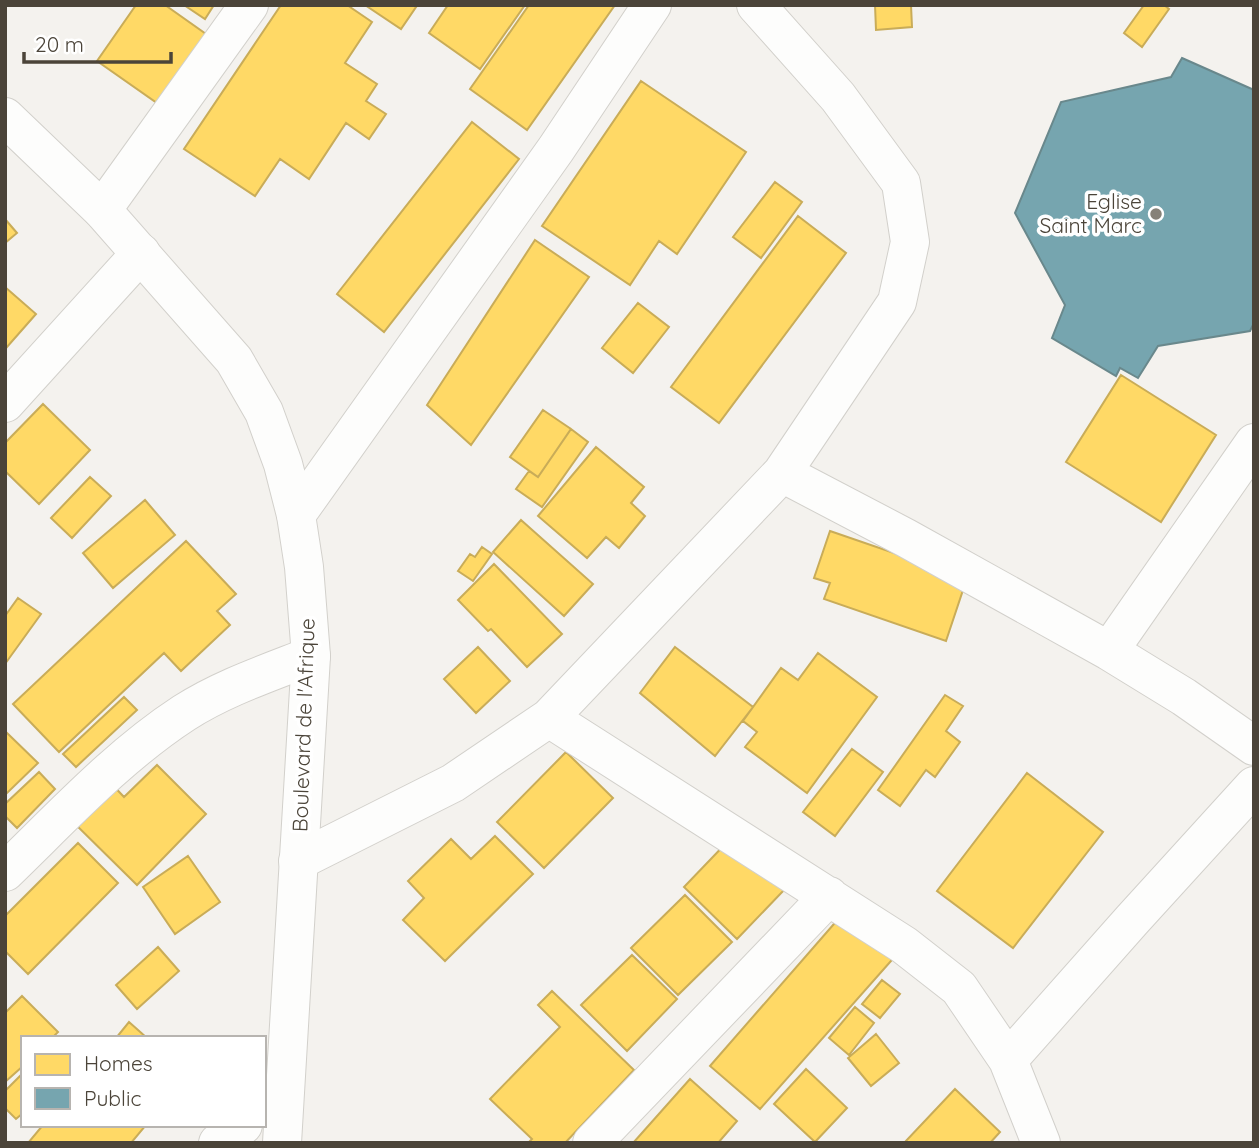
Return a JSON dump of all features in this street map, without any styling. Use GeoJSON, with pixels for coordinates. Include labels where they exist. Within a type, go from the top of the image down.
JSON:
{"type":"FeatureCollection","features":[{"type":"Feature","properties":{"kind":"street"},"geometry":{"type":"LineString","coordinates":[[102,210],[249,5]]}},
{"type":"Feature","properties":{"kind":"street"},"geometry":{"type":"LineString","coordinates":[[296,515],[556,149],[652,5]]}},
{"type":"Feature","properties":{"kind":"street"},"geometry":{"type":"LineString","coordinates":[[298,861],[453,783],[549,718],[782,473],[897,302],[910,242],[901,183],[838,97],[756,5]]}},
{"type":"Feature","properties":{"kind":"street","name":"Boulevard de l'Afrique"},"geometry":{"type":"LineString","coordinates":[[5,117],[102,210],[234,360],[264,412],[283,464],[296,515],[311,656],[298,861],[275,1102],[282,1143]]}},
{"type":"Feature","properties":{"kind":"street"},"geometry":{"type":"LineString","coordinates":[[5,403],[141,253]]}},
{"type":"Feature","properties":{"kind":"street"},"geometry":{"type":"LineString","coordinates":[[1109,651],[1254,443]]}},
{"type":"Feature","properties":{"kind":"street"},"geometry":{"type":"LineString","coordinates":[[782,473],[906,538],[1109,651],[1184,697],[1254,746]]}},
{"type":"Feature","properties":{"kind":"street"},"geometry":{"type":"LineString","coordinates":[[5,872],[134,749],[186,712],[233,687],[311,656]]}},
{"type":"Feature","properties":{"kind":"street"},"geometry":{"type":"LineString","coordinates":[[549,718],[904,945],[959,988],[1008,1060],[1041,1143]]}},
{"type":"Feature","properties":{"kind":"street"},"geometry":{"type":"LineString","coordinates":[[1008,1060],[1254,786]]}},
{"type":"Feature","properties":{"kind":"street"},"geometry":{"type":"LineString","coordinates":[[592,1143],[829,896]]}},
{"type":"Feature","properties":{"kind":"street"},"geometry":{"type":"LineString","coordinates":[[218,1143],[240,1127]]}},
{"type":"Feature","properties":{"kind":"building: Homes"},"geometry":{"type":"Polygon","coordinates":[[[136,5],[165,5],[206,34],[157,103],[97,61],[136,5]]]}},
{"type":"Feature","properties":{"kind":"building: Homes"},"geometry":{"type":"Polygon","coordinates":[[[184,5],[214,5],[205,19],[184,5]]]}},
{"type":"Feature","properties":{"kind":"building: Homes"},"geometry":{"type":"Polygon","coordinates":[[[281,5],[347,5],[372,22],[345,63],[377,84],[366,101],[386,114],[369,139],[346,123],[309,179],[280,159],[255,196],[184,149],[281,5]]]}},
{"type":"Feature","properties":{"kind":"building: Homes"},"geometry":{"type":"Polygon","coordinates":[[[365,5],[414,5],[416,7],[401,29],[365,5]]]}},
{"type":"Feature","properties":{"kind":"building: Homes"},"geometry":{"type":"Polygon","coordinates":[[[448,5],[525,5],[480,69],[429,33],[448,5]]]}},
{"type":"Feature","properties":{"kind":"building: Homes"},"geometry":{"type":"Polygon","coordinates":[[[529,5],[615,5],[527,130],[470,89],[529,5]]]}},
{"type":"Feature","properties":{"kind":"building: Homes"},"geometry":{"type":"Polygon","coordinates":[[[875,5],[911,5],[912,27],[876,30],[875,5]]]}},
{"type":"Feature","properties":{"kind":"building: Homes"},"geometry":{"type":"Polygon","coordinates":[[[1144,5],[1164,5],[1169,9],[1142,47],[1124,33],[1144,5]]]}},
{"type":"Feature","properties":{"kind":"building: Homes"},"geometry":{"type":"Polygon","coordinates":[[[641,81],[746,152],[677,254],[659,241],[630,285],[542,226],[641,81]]]}},
{"type":"Feature","properties":{"kind":"building: Homes"},"geometry":{"type":"Polygon","coordinates":[[[472,122],[519,159],[384,332],[337,294],[472,122]]]}},
{"type":"Feature","properties":{"kind":"building: Homes"},"geometry":{"type":"Polygon","coordinates":[[[775,182],[802,202],[761,258],[733,237],[775,182]]]}},
{"type":"Feature","properties":{"kind":"building: Homes"},"geometry":{"type":"Polygon","coordinates":[[[798,216],[846,253],[719,423],[671,387],[798,216]]]}},
{"type":"Feature","properties":{"kind":"building: Homes"},"geometry":{"type":"Polygon","coordinates":[[[5,219],[17,233],[5,243],[5,219]]]}},
{"type":"Feature","properties":{"kind":"building: Homes"},"geometry":{"type":"Polygon","coordinates":[[[535,240],[589,277],[471,445],[427,405],[535,240]]]}},
{"type":"Feature","properties":{"kind":"building: Homes"},"geometry":{"type":"Polygon","coordinates":[[[5,287],[36,314],[7,347],[5,345],[5,287]]]}},
{"type":"Feature","properties":{"kind":"building: Homes"},"geometry":{"type":"Polygon","coordinates":[[[638,303],[669,327],[633,373],[602,348],[638,303]]]}},
{"type":"Feature","properties":{"kind":"building: Homes"},"geometry":{"type":"Polygon","coordinates":[[[1121,375],[1216,435],[1161,522],[1066,462],[1121,375]]]}},
{"type":"Feature","properties":{"kind":"building: Homes"},"geometry":{"type":"Polygon","coordinates":[[[43,404],[90,450],[39,504],[5,471],[5,443],[43,404]]]}},
{"type":"Feature","properties":{"kind":"building: Homes"},"geometry":{"type":"Polygon","coordinates":[[[543,410],[571,429],[538,477],[510,457],[543,410]]]}},
{"type":"Feature","properties":{"kind":"building: Homes"},"geometry":{"type":"Polygon","coordinates":[[[571,429],[588,442],[542,507],[516,489],[529,471],[538,477],[571,429]]]}},
{"type":"Feature","properties":{"kind":"building: Homes"},"geometry":{"type":"Polygon","coordinates":[[[596,447],[644,487],[631,503],[645,516],[619,548],[606,537],[587,558],[538,516],[596,447]]]}},
{"type":"Feature","properties":{"kind":"building: Homes"},"geometry":{"type":"Polygon","coordinates":[[[90,477],[111,496],[72,538],[51,518],[90,477]]]}},
{"type":"Feature","properties":{"kind":"building: Homes"},"geometry":{"type":"Polygon","coordinates":[[[145,500],[175,535],[113,588],[83,553],[145,500]]]}},
{"type":"Feature","properties":{"kind":"building: Homes"},"geometry":{"type":"Polygon","coordinates":[[[521,520],[593,584],[564,616],[493,552],[521,520]]]}},
{"type":"Feature","properties":{"kind":"building: Homes"},"geometry":{"type":"Polygon","coordinates":[[[830,531],[967,578],[946,641],[824,599],[830,583],[814,578],[830,531]]]}},
{"type":"Feature","properties":{"kind":"building: Homes"},"geometry":{"type":"Polygon","coordinates":[[[186,541],[236,594],[217,611],[230,625],[181,671],[164,653],[59,752],[13,704],[186,541]]]}},
{"type":"Feature","properties":{"kind":"building: Homes"},"geometry":{"type":"Polygon","coordinates":[[[482,547],[492,554],[473,581],[458,571],[470,554],[475,557],[482,547]]]}},
{"type":"Feature","properties":{"kind":"building: Homes"},"geometry":{"type":"Polygon","coordinates":[[[494,564],[562,634],[527,667],[491,629],[488,631],[458,600],[494,564]]]}},
{"type":"Feature","properties":{"kind":"building: Homes"},"geometry":{"type":"Polygon","coordinates":[[[18,598],[41,614],[5,664],[5,616],[18,598]]]}},
{"type":"Feature","properties":{"kind":"building: Homes"},"geometry":{"type":"Polygon","coordinates":[[[478,647],[510,681],[476,713],[444,679],[478,647]]]}},
{"type":"Feature","properties":{"kind":"building: Homes"},"geometry":{"type":"Polygon","coordinates":[[[675,647],[753,707],[715,756],[640,693],[675,647]]]}},
{"type":"Feature","properties":{"kind":"building: Homes"},"geometry":{"type":"Polygon","coordinates":[[[818,653],[877,697],[807,793],[745,747],[757,732],[743,721],[781,668],[798,680],[818,653]]]}},
{"type":"Feature","properties":{"kind":"building: Homes"},"geometry":{"type":"Polygon","coordinates":[[[945,695],[963,706],[946,731],[960,742],[935,777],[926,770],[900,806],[878,790],[945,695]]]}},
{"type":"Feature","properties":{"kind":"building: Homes"},"geometry":{"type":"Polygon","coordinates":[[[124,697],[137,710],[76,767],[63,754],[124,697]]]}},
{"type":"Feature","properties":{"kind":"building: Homes"},"geometry":{"type":"Polygon","coordinates":[[[5,731],[38,763],[5,795],[5,731]]]}},
{"type":"Feature","properties":{"kind":"building: Homes"},"geometry":{"type":"Polygon","coordinates":[[[852,749],[883,772],[835,836],[803,812],[852,749]]]}},
{"type":"Feature","properties":{"kind":"building: Homes"},"geometry":{"type":"Polygon","coordinates":[[[566,752],[613,798],[544,868],[497,822],[566,752]]]}},
{"type":"Feature","properties":{"kind":"building: Homes"},"geometry":{"type":"Polygon","coordinates":[[[157,765],[206,814],[137,885],[69,818],[107,779],[124,797],[157,765]]]}},
{"type":"Feature","properties":{"kind":"building: Homes"},"geometry":{"type":"Polygon","coordinates":[[[39,772],[55,789],[17,828],[5,816],[5,804],[39,772]]]}},
{"type":"Feature","properties":{"kind":"building: Homes"},"geometry":{"type":"Polygon","coordinates":[[[1027,773],[1103,832],[1013,948],[937,891],[1027,773]]]}},
{"type":"Feature","properties":{"kind":"building: Homes"},"geometry":{"type":"Polygon","coordinates":[[[495,836],[533,874],[445,961],[403,920],[424,898],[408,881],[451,839],[471,859],[495,836]]]}},
{"type":"Feature","properties":{"kind":"building: Homes"},"geometry":{"type":"Polygon","coordinates":[[[732,837],[785,889],[737,939],[684,887],[732,837]]]}},
{"type":"Feature","properties":{"kind":"building: Homes"},"geometry":{"type":"Polygon","coordinates":[[[78,843],[118,883],[28,974],[5,951],[5,916],[78,843]]]}},
{"type":"Feature","properties":{"kind":"building: Homes"},"geometry":{"type":"Polygon","coordinates":[[[188,856],[220,902],[175,934],[143,887],[188,856]]]}},
{"type":"Feature","properties":{"kind":"building: Homes"},"geometry":{"type":"Polygon","coordinates":[[[685,895],[732,942],[678,995],[631,948],[685,895]]]}},
{"type":"Feature","properties":{"kind":"building: Homes"},"geometry":{"type":"Polygon","coordinates":[[[847,909],[898,953],[760,1109],[710,1066],[847,909]]]}},
{"type":"Feature","properties":{"kind":"building: Homes"},"geometry":{"type":"Polygon","coordinates":[[[158,947],[179,971],[137,1009],[116,985],[158,947]]]}},
{"type":"Feature","properties":{"kind":"building: Homes"},"geometry":{"type":"Polygon","coordinates":[[[632,955],[677,999],[627,1051],[581,1005],[632,955]]]}},
{"type":"Feature","properties":{"kind":"building: Homes"},"geometry":{"type":"Polygon","coordinates":[[[882,980],[900,994],[880,1018],[862,1004],[882,980]]]}},
{"type":"Feature","properties":{"kind":"building: Homes"},"geometry":{"type":"Polygon","coordinates":[[[552,991],[634,1070],[565,1143],[528,1143],[532,1139],[490,1099],[560,1027],[538,1005],[552,991]]]}},
{"type":"Feature","properties":{"kind":"building: Homes"},"geometry":{"type":"Polygon","coordinates":[[[22,996],[58,1032],[54,1036],[21,1036],[21,1068],[5,1082],[5,1013],[22,996]]]}},
{"type":"Feature","properties":{"kind":"building: Homes"},"geometry":{"type":"Polygon","coordinates":[[[855,1007],[874,1023],[849,1055],[829,1038],[855,1007]]]}},
{"type":"Feature","properties":{"kind":"building: Homes"},"geometry":{"type":"Polygon","coordinates":[[[129,1022],[145,1036],[118,1036],[129,1022]]]}},
{"type":"Feature","properties":{"kind":"building: Homes"},"geometry":{"type":"Polygon","coordinates":[[[876,1034],[899,1063],[871,1086],[848,1058],[876,1034]]]}},
{"type":"Feature","properties":{"kind":"building: Homes"},"geometry":{"type":"Polygon","coordinates":[[[806,1069],[847,1108],[815,1142],[774,1104],[806,1069]]]}},
{"type":"Feature","properties":{"kind":"building: Homes"},"geometry":{"type":"Polygon","coordinates":[[[21,1075],[21,1115],[16,1119],[5,1108],[5,1091],[21,1075]]]}},
{"type":"Feature","properties":{"kind":"building: Homes"},"geometry":{"type":"Polygon","coordinates":[[[690,1079],[737,1121],[718,1143],[633,1143],[690,1079]]]}},
{"type":"Feature","properties":{"kind":"building: Homes"},"geometry":{"type":"Polygon","coordinates":[[[955,1089],[1000,1132],[990,1143],[904,1143],[955,1089]]]}},
{"type":"Feature","properties":{"kind":"building: Homes"},"geometry":{"type":"Polygon","coordinates":[[[41,1127],[144,1127],[131,1143],[28,1143],[41,1127]]]}},
{"type":"Feature","properties":{"kind":"building: Public"},"geometry":{"type":"Polygon","coordinates":[[[1182,58],[1254,90],[1254,323],[1250,331],[1158,346],[1138,378],[1120,368],[1116,376],[1052,338],[1065,305],[1015,213],[1061,102],[1171,77],[1182,58]]]}},
{"type":"Feature","properties":{"kind":"place","name":"Eglise Saint Marc"},"geometry":{"type":"Point","coordinates":[1156,214]}}]}
